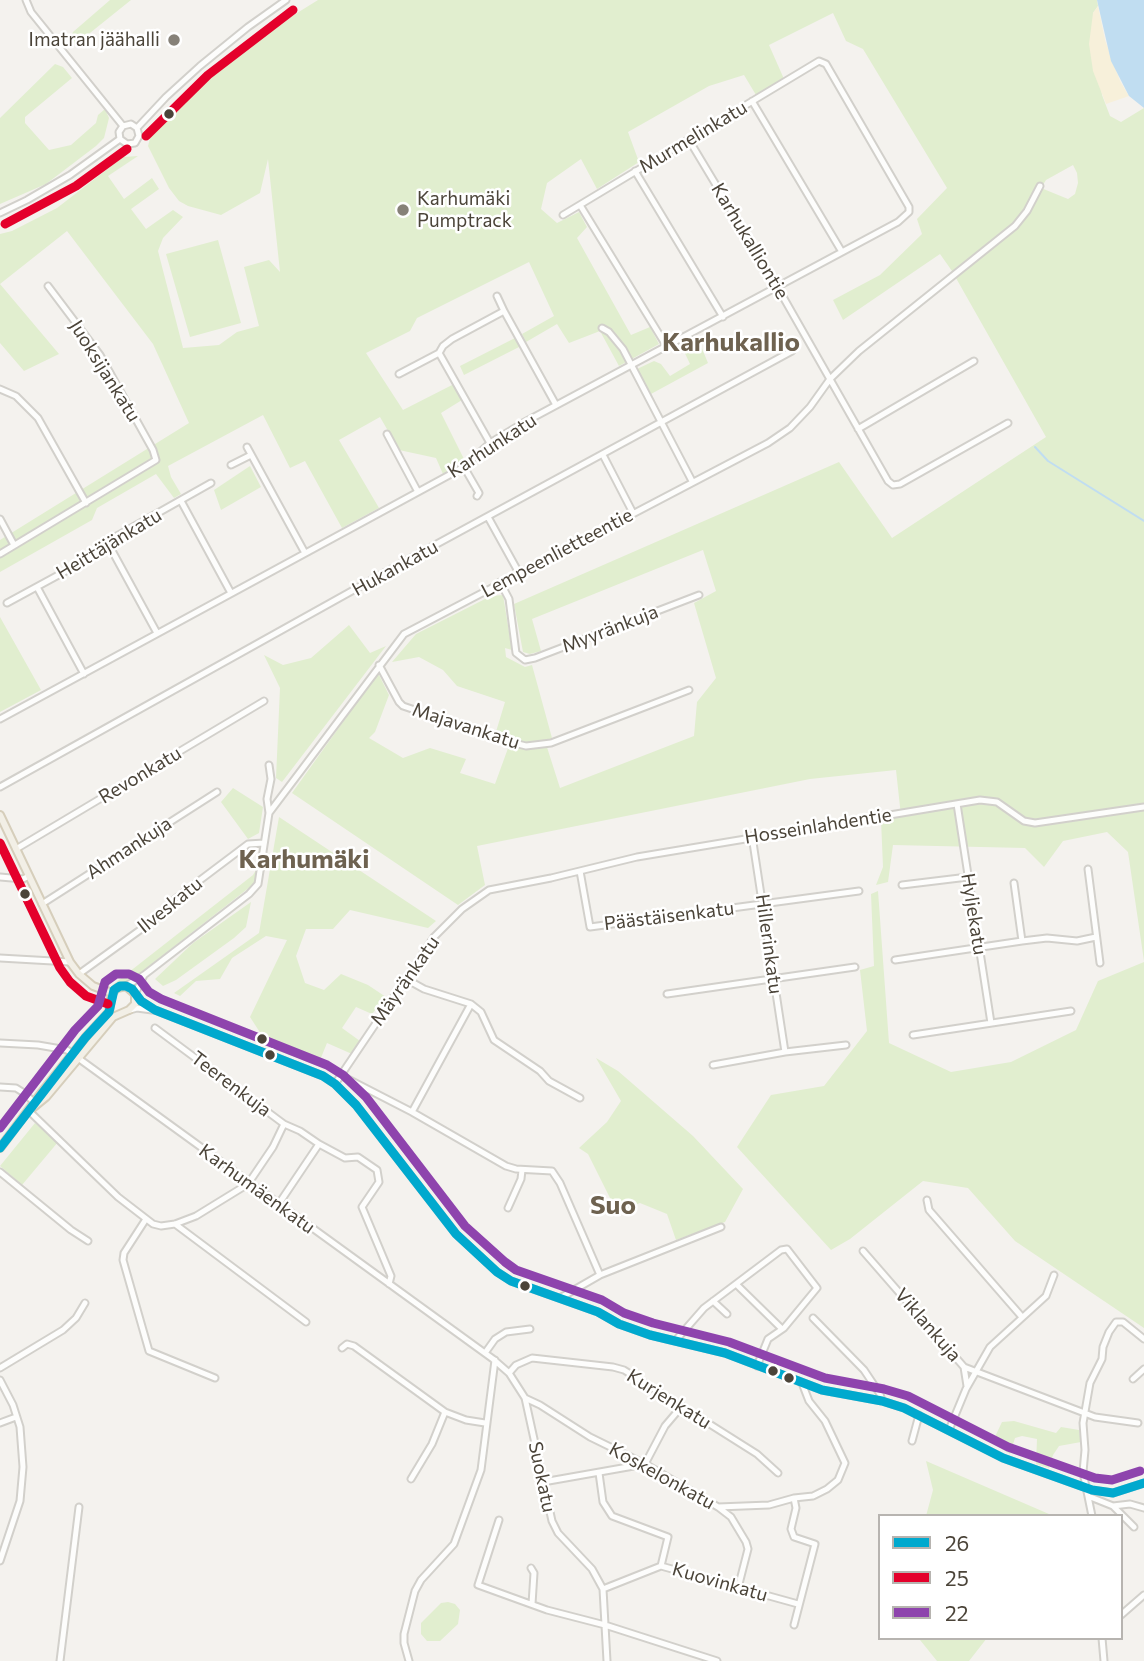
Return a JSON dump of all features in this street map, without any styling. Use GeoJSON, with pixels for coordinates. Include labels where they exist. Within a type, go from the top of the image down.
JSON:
{"type":"FeatureCollection","features":[{"type":"Feature","properties":{"kind":"main road"},"geometry":{"type":"LineString","coordinates":[[0,815],[70,962],[93,986],[112,993]]}},
{"type":"Feature","properties":{"kind":"main road"},"geometry":{"type":"LineString","coordinates":[[0,1148],[109,1012],[112,993],[117,988],[126,986],[135,994],[135,1004],[129,1010],[113,1017],[75,1057]]}},
{"type":"Feature","properties":{"kind":"main road"},"geometry":{"type":"LineString","coordinates":[[112,1003],[117,1010],[129,1010]]}},
{"type":"Feature","properties":{"kind":"street"},"geometry":{"type":"LineString","coordinates":[[26,0],[31,12],[123,126]]}},
{"type":"Feature","properties":{"kind":"street"},"geometry":{"type":"LineString","coordinates":[[138,128],[131,124],[123,126],[119,132],[120,139],[127,144],[135,143],[139,136],[138,128],[166,97],[248,27],[286,0]]}},
{"type":"Feature","properties":{"kind":"street","name":"Murmelinkatu"},"geometry":{"type":"LineString","coordinates":[[563,215],[816,62],[826,64],[905,199],[909,212]]}},
{"type":"Feature","properties":{"kind":"street"},"geometry":{"type":"LineString","coordinates":[[752,102],[842,252]]}},
{"type":"Feature","properties":{"kind":"street"},"geometry":{"type":"LineString","coordinates":[[0,213],[27,201],[70,175],[120,139]]}},
{"type":"Feature","properties":{"kind":"street","name":"Karhukalliontie"},"geometry":{"type":"LineString","coordinates":[[689,140],[778,288],[888,481],[893,485],[900,484],[1008,423]]}},
{"type":"Feature","properties":{"kind":"street"},"geometry":{"type":"LineString","coordinates":[[635,171],[723,317]]}},
{"type":"Feature","properties":{"kind":"street","name":"Lempeenlietteentie"},"geometry":{"type":"LineString","coordinates":[[126,986],[249,894],[258,884],[269,813],[404,634],[768,443],[790,428],[810,407],[830,379],[859,351],[1001,240],[1027,211],[1040,186]]}},
{"type":"Feature","properties":{"kind":"street"},"geometry":{"type":"LineString","coordinates":[[580,205],[667,347]]}},
{"type":"Feature","properties":{"kind":"street","name":"Karhunkatu"},"geometry":{"type":"LineString","coordinates":[[0,719],[464,467],[490,443],[556,405],[778,288],[898,222],[909,212]]}},
{"type":"Feature","properties":{"kind":"street","name":"Juoksijankatu"},"geometry":{"type":"LineString","coordinates":[[48,286],[100,355],[156,460],[86,503]]}},
{"type":"Feature","properties":{"kind":"street"},"geometry":{"type":"LineString","coordinates":[[497,296],[556,405]]}},
{"type":"Feature","properties":{"kind":"street"},"geometry":{"type":"LineString","coordinates":[[399,374],[439,352],[452,339],[504,311]]}},
{"type":"Feature","properties":{"kind":"street"},"geometry":{"type":"LineString","coordinates":[[602,328],[616,340],[692,481]]}},
{"type":"Feature","properties":{"kind":"street","name":"Hukankatu"},"geometry":{"type":"LineString","coordinates":[[0,787],[792,351]]}},
{"type":"Feature","properties":{"kind":"street"},"geometry":{"type":"LineString","coordinates":[[439,352],[490,443]]}},
{"type":"Feature","properties":{"kind":"street"},"geometry":{"type":"LineString","coordinates":[[858,429],[974,361]]}},
{"type":"Feature","properties":{"kind":"street"},"geometry":{"type":"LineString","coordinates":[[0,389],[16,396],[38,418],[86,503],[0,554]]}},
{"type":"Feature","properties":{"kind":"street"},"geometry":{"type":"LineString","coordinates":[[387,434],[418,492]]}},
{"type":"Feature","properties":{"kind":"street"},"geometry":{"type":"LineString","coordinates":[[247,447],[305,553]]}},
{"type":"Feature","properties":{"kind":"street"},"geometry":{"type":"LineString","coordinates":[[231,465],[251,455]]}},
{"type":"Feature","properties":{"kind":"street"},"geometry":{"type":"LineString","coordinates":[[603,455],[633,513]]}},
{"type":"Feature","properties":{"kind":"street"},"geometry":{"type":"LineString","coordinates":[[464,467],[479,493],[477,496]]}},
{"type":"Feature","properties":{"kind":"street","name":"Heittäjänkatu"},"geometry":{"type":"LineString","coordinates":[[7,603],[110,547],[117,536],[212,483]]}},
{"type":"Feature","properties":{"kind":"street"},"geometry":{"type":"LineString","coordinates":[[181,501],[231,593]]}},
{"type":"Feature","properties":{"kind":"street"},"geometry":{"type":"LineString","coordinates":[[488,517],[519,573]]}},
{"type":"Feature","properties":{"kind":"street"},"geometry":{"type":"LineString","coordinates":[[0,519],[14,545]]}},
{"type":"Feature","properties":{"kind":"street"},"geometry":{"type":"LineString","coordinates":[[110,547],[157,633]]}},
{"type":"Feature","properties":{"kind":"street","name":"Myyränkuja"},"geometry":{"type":"LineString","coordinates":[[500,582],[509,599],[516,653],[520,658],[535,658],[699,595]]}},
{"type":"Feature","properties":{"kind":"street"},"geometry":{"type":"LineString","coordinates":[[37,587],[84,674]]}},
{"type":"Feature","properties":{"kind":"street","name":"Majavankatu"},"geometry":{"type":"LineString","coordinates":[[379,665],[403,706],[510,742],[534,746],[551,743],[689,690]]}},
{"type":"Feature","properties":{"kind":"street","name":"Revonkatu"},"geometry":{"type":"LineString","coordinates":[[16,849],[264,701]]}},
{"type":"Feature","properties":{"kind":"street"},"geometry":{"type":"LineString","coordinates":[[269,765],[269,813]]}},
{"type":"Feature","properties":{"kind":"street","name":"Ahmankuja"},"geometry":{"type":"LineString","coordinates":[[42,904],[217,792]]}},
{"type":"Feature","properties":{"kind":"street","name":"Hosseinlahdentie"},"geometry":{"type":"LineString","coordinates":[[489,890],[580,871],[604,863],[752,836],[980,800],[997,802],[1024,821],[1035,824],[1144,807]]}},
{"type":"Feature","properties":{"kind":"street","name":"Hyljekatu"},"geometry":{"type":"LineString","coordinates":[[957,804],[991,1023]]}},
{"type":"Feature","properties":{"kind":"street","name":"Hillerinkatu"},"geometry":{"type":"LineString","coordinates":[[752,836],[785,1052]]}},
{"type":"Feature","properties":{"kind":"street","name":"Ilveskatu"},"geometry":{"type":"LineString","coordinates":[[79,974],[165,912],[175,899],[248,844],[264,842]]}},
{"type":"Feature","properties":{"kind":"street"},"geometry":{"type":"LineString","coordinates":[[1087,869],[1100,963]]}},
{"type":"Feature","properties":{"kind":"street","name":"Päästäisenkatu"},"geometry":{"type":"LineString","coordinates":[[580,871],[590,927],[763,904]]}},
{"type":"Feature","properties":{"kind":"street"},"geometry":{"type":"LineString","coordinates":[[0,877],[29,876]]}},
{"type":"Feature","properties":{"kind":"street"},"geometry":{"type":"LineString","coordinates":[[902,885],[968,877]]}},
{"type":"Feature","properties":{"kind":"street"},"geometry":{"type":"LineString","coordinates":[[1014,883],[1023,941]]}},
{"type":"Feature","properties":{"kind":"street","name":"Mäyränkatu"},"geometry":{"type":"LineString","coordinates":[[335,1084],[434,937],[462,909],[489,890]]}},
{"type":"Feature","properties":{"kind":"street"},"geometry":{"type":"LineString","coordinates":[[763,904],[859,891]]}},
{"type":"Feature","properties":{"kind":"street"},"geometry":{"type":"LineString","coordinates":[[895,960],[1023,941],[1077,941],[1097,937]]}},
{"type":"Feature","properties":{"kind":"street"},"geometry":{"type":"LineString","coordinates":[[0,958],[70,962]]}},
{"type":"Feature","properties":{"kind":"street"},"geometry":{"type":"LineString","coordinates":[[667,994],[855,967]]}},
{"type":"Feature","properties":{"kind":"street","name":"Lempeenlietteentie"},"geometry":{"type":"LineString","coordinates":[[135,994],[144,975]]}},
{"type":"Feature","properties":{"kind":"street"},"geometry":{"type":"LineString","coordinates":[[406,979],[424,989],[471,1004],[481,1012],[494,1040],[507,1051],[533,1065],[548,1081],[580,1098]]}},
{"type":"Feature","properties":{"kind":"street"},"geometry":{"type":"LineString","coordinates":[[135,994],[155,1010],[323,1076],[335,1084],[356,1105],[456,1234],[497,1272],[511,1281],[598,1312],[631,1329],[725,1353],[822,1390],[882,1401],[919,1415],[1003,1458],[1087,1489],[1113,1493],[1144,1483]]}},
{"type":"Feature","properties":{"kind":"street"},"geometry":{"type":"LineString","coordinates":[[412,1112],[471,1004]]}},
{"type":"Feature","properties":{"kind":"street"},"geometry":{"type":"LineString","coordinates":[[129,1010],[155,1010]]}},
{"type":"Feature","properties":{"kind":"street"},"geometry":{"type":"LineString","coordinates":[[913,1035],[1071,1012]]}},
{"type":"Feature","properties":{"kind":"street","name":"Teerenkuja"},"geometry":{"type":"LineString","coordinates":[[155,1028],[284,1124],[248,1184]]}},
{"type":"Feature","properties":{"kind":"street","name":"Karhumäenkatu"},"geometry":{"type":"LineString","coordinates":[[0,1043],[61,1048],[75,1057],[502,1367]]}},
{"type":"Feature","properties":{"kind":"street"},"geometry":{"type":"LineString","coordinates":[[713,1065],[785,1052],[846,1045]]}},
{"type":"Feature","properties":{"kind":"street"},"geometry":{"type":"LineString","coordinates":[[342,1076],[412,1112],[506,1166],[522,1170],[552,1171],[561,1184],[600,1275]]}},
{"type":"Feature","properties":{"kind":"street"},"geometry":{"type":"LineString","coordinates":[[0,1087],[16,1088],[36,1104]]}},
{"type":"Feature","properties":{"kind":"street"},"geometry":{"type":"LineString","coordinates":[[29,1111],[118,1197],[146,1219],[161,1226],[197,1216],[248,1184]]}},
{"type":"Feature","properties":{"kind":"street"},"geometry":{"type":"LineString","coordinates":[[284,1124],[345,1158],[358,1157],[377,1170],[379,1182],[362,1207],[391,1276],[389,1284]]}},
{"type":"Feature","properties":{"kind":"street"},"geometry":{"type":"LineString","coordinates":[[278,1205],[318,1144]]}},
{"type":"Feature","properties":{"kind":"street"},"geometry":{"type":"LineString","coordinates":[[508,1208],[522,1179],[522,1170]]}},
{"type":"Feature","properties":{"kind":"street"},"geometry":{"type":"LineString","coordinates":[[0,1172],[88,1241]]}},
{"type":"Feature","properties":{"kind":"street"},"geometry":{"type":"LineString","coordinates":[[927,1200],[929,1210],[1022,1317]]}},
{"type":"Feature","properties":{"kind":"street"},"geometry":{"type":"LineString","coordinates":[[146,1219],[124,1253],[123,1260],[149,1351],[215,1378]]}},
{"type":"Feature","properties":{"kind":"street"},"geometry":{"type":"LineString","coordinates":[[175,1224],[306,1322]]}},
{"type":"Feature","properties":{"kind":"street"},"geometry":{"type":"LineString","coordinates":[[561,1298],[600,1275],[721,1227]]}},
{"type":"Feature","properties":{"kind":"street"},"geometry":{"type":"LineString","coordinates":[[676,1340],[687,1325],[713,1301],[781,1250],[788,1249],[816,1285],[815,1291],[782,1329],[768,1339],[758,1366]]}},
{"type":"Feature","properties":{"kind":"street","name":"Viklankuja"},"geometry":{"type":"LineString","coordinates":[[863,1251],[964,1367],[1108,1420],[1138,1423]]}},
{"type":"Feature","properties":{"kind":"street"},"geometry":{"type":"LineString","coordinates":[[949,1430],[990,1347],[1046,1296],[1054,1275]]}},
{"type":"Feature","properties":{"kind":"street"},"geometry":{"type":"LineString","coordinates":[[736,1284],[782,1329]]}},
{"type":"Feature","properties":{"kind":"street"},"geometry":{"type":"LineString","coordinates":[[713,1301],[727,1314]]}},
{"type":"Feature","properties":{"kind":"street"},"geometry":{"type":"LineString","coordinates":[[0,1368],[63,1330],[76,1318],[85,1303]]}},
{"type":"Feature","properties":{"kind":"street"},"geometry":{"type":"LineString","coordinates":[[813,1318],[864,1370],[882,1401]]}},
{"type":"Feature","properties":{"kind":"street"},"geometry":{"type":"LineString","coordinates":[[1092,1514],[1083,1472],[1085,1450],[1082,1432],[1090,1383],[1102,1359],[1109,1332],[1116,1322],[1123,1322],[1144,1339]]}},
{"type":"Feature","properties":{"kind":"street"},"geometry":{"type":"LineString","coordinates":[[485,1353],[495,1339],[506,1332],[530,1329]]}},
{"type":"Feature","properties":{"kind":"street"},"geometry":{"type":"LineString","coordinates":[[342,1348],[347,1344],[354,1346],[445,1412],[485,1423]]}},
{"type":"Feature","properties":{"kind":"street","name":"Kurjenkatu"},"geometry":{"type":"LineString","coordinates":[[509,1373],[516,1364],[531,1358],[624,1370],[757,1454],[778,1473]]}},
{"type":"Feature","properties":{"kind":"street"},"geometry":{"type":"LineString","coordinates":[[409,1661],[404,1634],[415,1591],[421,1580],[454,1544],[481,1470],[495,1360]]}},
{"type":"Feature","properties":{"kind":"street","name":"Suokatu"},"geometry":{"type":"LineString","coordinates":[[502,1367],[525,1398],[547,1505],[558,1533],[592,1569],[603,1589],[607,1661]]}},
{"type":"Feature","properties":{"kind":"street"},"geometry":{"type":"LineString","coordinates":[[964,1367],[967,1389]]}},
{"type":"Feature","properties":{"kind":"street"},"geometry":{"type":"LineString","coordinates":[[1133,1379],[1144,1369]]}},
{"type":"Feature","properties":{"kind":"street"},"geometry":{"type":"LineString","coordinates":[[0,1380],[16,1417],[23,1452],[23,1484],[0,1561]]}},
{"type":"Feature","properties":{"kind":"street"},"geometry":{"type":"LineString","coordinates":[[718,1507],[769,1505],[813,1496],[838,1480],[845,1462],[825,1421],[809,1401],[802,1383]]}},
{"type":"Feature","properties":{"kind":"street","name":"Koskelonkatu"},"geometry":{"type":"LineString","coordinates":[[525,1398],[590,1437],[645,1464],[731,1517],[746,1542],[747,1558],[738,1588]]}},
{"type":"Feature","properties":{"kind":"street"},"geometry":{"type":"LineString","coordinates":[[543,1482],[645,1464],[665,1426],[682,1406]]}},
{"type":"Feature","properties":{"kind":"street"},"geometry":{"type":"LineString","coordinates":[[411,1479],[432,1444],[445,1412]]}},
{"type":"Feature","properties":{"kind":"street"},"geometry":{"type":"LineString","coordinates":[[912,1441],[919,1415]]}},
{"type":"Feature","properties":{"kind":"street"},"geometry":{"type":"LineString","coordinates":[[0,1423],[16,1417]]}},
{"type":"Feature","properties":{"kind":"street"},"geometry":{"type":"LineString","coordinates":[[598,1474],[603,1502],[612,1516],[668,1537],[662,1566]]}},
{"type":"Feature","properties":{"kind":"street"},"geometry":{"type":"LineString","coordinates":[[1088,1496],[1113,1506],[1121,1514]]}},
{"type":"Feature","properties":{"kind":"street"},"geometry":{"type":"LineString","coordinates":[[794,1498],[796,1508],[791,1529],[794,1537],[815,1544],[794,1625]]}},
{"type":"Feature","properties":{"kind":"street"},"geometry":{"type":"LineString","coordinates":[[1113,1506],[1130,1504],[1144,1508]]}},
{"type":"Feature","properties":{"kind":"street"},"geometry":{"type":"LineString","coordinates":[[61,1661],[79,1507]]}},
{"type":"Feature","properties":{"kind":"street"},"geometry":{"type":"LineString","coordinates":[[1123,1516],[1134,1527]]}},
{"type":"Feature","properties":{"kind":"street"},"geometry":{"type":"LineString","coordinates":[[499,1520],[478,1585],[717,1661]]}},
{"type":"Feature","properties":{"kind":"street","name":"Kuovinkatu"},"geometry":{"type":"LineString","coordinates":[[603,1589],[662,1566],[798,1604]]}},
{"type":"Feature","properties":{"kind":"street"},"geometry":{"type":"LineString","coordinates":[[531,1568],[534,1573],[531,1604]]}},
{"type":"Feature","properties":{"kind":"street"},"geometry":{"type":"LineString","coordinates":[[1123,1613],[1144,1595]]}},
{"type":"Feature","properties":{"kind":"street"},"geometry":{"type":"LineString","coordinates":[[1102,1640],[1104,1661]]}},
{"type":"Feature","properties":{"kind":"green space"},"geometry":{"type":"Polygon","coordinates":[[[110,0],[131,0],[75,45],[70,39],[73,32],[110,0]]]}},
{"type":"Feature","properties":{"kind":"green space"},"geometry":{"type":"Polygon","coordinates":[[[318,0],[1097,0],[1098,6],[1093,13],[1102,95],[1110,116],[1121,122],[1144,108],[1144,961],[1128,852],[1107,832],[1063,841],[1044,867],[1025,848],[893,845],[888,882],[876,885],[883,867],[881,820],[901,816],[896,770],[810,779],[477,846],[485,885],[458,905],[292,793],[378,673],[389,695],[375,732],[369,738],[403,758],[430,748],[466,759],[460,773],[495,784],[511,740],[495,735],[505,702],[457,686],[443,670],[419,657],[392,662],[416,634],[491,596],[503,595],[512,650],[505,648],[506,657],[525,667],[532,665],[552,738],[545,741],[560,788],[694,736],[697,702],[716,678],[694,603],[716,591],[703,550],[532,619],[541,651],[530,654],[523,652],[514,604],[839,462],[892,538],[1046,437],[940,254],[843,320],[833,300],[880,275],[922,234],[917,219],[947,188],[863,49],[846,41],[833,13],[769,45],[784,79],[756,95],[744,75],[709,86],[628,132],[639,162],[597,189],[581,159],[547,183],[541,209],[557,223],[579,212],[587,227],[577,238],[631,335],[650,327],[659,344],[619,366],[600,331],[569,343],[557,324],[526,342],[522,334],[554,316],[529,262],[417,318],[410,331],[366,353],[403,410],[454,384],[462,400],[441,413],[464,459],[443,474],[436,458],[399,450],[380,417],[339,440],[379,508],[342,528],[305,461],[290,468],[263,415],[168,466],[181,494],[174,498],[156,474],[97,508],[92,520],[0,572],[0,540],[189,423],[153,344],[67,231],[0,284],[0,234],[12,231],[57,208],[123,157],[138,156],[108,176],[124,199],[152,178],[159,189],[131,209],[146,229],[173,210],[183,217],[163,238],[158,251],[183,348],[219,345],[237,332],[259,326],[244,267],[269,260],[280,272],[268,159],[260,193],[221,215],[179,201],[169,188],[148,146],[152,131],[188,92],[265,33],[318,0]],[[1073,165],[1046,180],[1041,188],[1068,199],[1075,194],[1077,173],[1073,165]]]}},
{"type":"Feature","properties":{"kind":"green space"},"geometry":{"type":"Polygon","coordinates":[[[55,64],[63,67],[72,78],[25,117],[25,123],[49,150],[71,145],[96,123],[98,115],[105,109],[109,118],[104,138],[46,184],[0,204],[0,118],[55,64]]]}},
{"type":"Feature","properties":{"kind":"green space"},"geometry":{"type":"Polygon","coordinates":[[[218,240],[241,323],[190,337],[166,254],[218,240]]]}},
{"type":"Feature","properties":{"kind":"green space"},"geometry":{"type":"Polygon","coordinates":[[[0,284],[59,354],[24,371],[0,343],[0,284]]]}},
{"type":"Feature","properties":{"kind":"green space"},"geometry":{"type":"Polygon","coordinates":[[[517,337],[521,346],[464,375],[460,366],[517,337]]]}},
{"type":"Feature","properties":{"kind":"green space"},"geometry":{"type":"Polygon","coordinates":[[[698,339],[708,363],[651,394],[637,369],[654,361],[661,364],[670,376],[690,364],[682,347],[698,339]]]}},
{"type":"Feature","properties":{"kind":"green space"},"geometry":{"type":"Polygon","coordinates":[[[250,466],[261,487],[221,510],[214,490],[250,466]]]}},
{"type":"Feature","properties":{"kind":"green space"},"geometry":{"type":"Polygon","coordinates":[[[0,617],[41,690],[0,712],[0,617]]]}},
{"type":"Feature","properties":{"kind":"green space"},"geometry":{"type":"Polygon","coordinates":[[[349,625],[370,653],[386,646],[282,782],[276,778],[280,688],[264,655],[283,665],[311,658],[349,625]]]}},
{"type":"Feature","properties":{"kind":"green space"},"geometry":{"type":"Polygon","coordinates":[[[233,788],[263,807],[259,833],[248,839],[221,802],[233,788]]]}},
{"type":"Feature","properties":{"kind":"green space"},"geometry":{"type":"Polygon","coordinates":[[[279,817],[436,921],[428,928],[350,910],[333,929],[306,929],[296,956],[305,983],[324,990],[341,974],[368,985],[386,997],[372,1014],[356,1007],[342,1028],[360,1041],[352,1054],[327,1043],[318,1065],[270,1048],[250,1017],[287,940],[266,936],[232,958],[220,979],[196,981],[180,996],[174,993],[259,933],[279,817]]]}},
{"type":"Feature","properties":{"kind":"green space"},"geometry":{"type":"Polygon","coordinates":[[[256,870],[256,882],[250,887],[139,974],[126,982],[115,983],[253,875],[256,870]]]}},
{"type":"Feature","properties":{"kind":"green space"},"geometry":{"type":"Polygon","coordinates":[[[878,891],[889,1043],[951,1072],[1011,1062],[1076,1030],[1098,981],[1144,962],[1144,1328],[1015,1241],[968,1188],[923,1181],[850,1239],[831,1250],[737,1147],[771,1095],[824,1086],[867,1031],[860,970],[874,966],[871,894],[878,891]]]}},
{"type":"Feature","properties":{"kind":"green space"},"geometry":{"type":"Polygon","coordinates":[[[251,902],[246,927],[234,938],[176,980],[163,986],[155,979],[193,943],[251,902]]]}},
{"type":"Feature","properties":{"kind":"green space"},"geometry":{"type":"Polygon","coordinates":[[[596,1058],[618,1071],[693,1136],[743,1189],[725,1222],[676,1240],[667,1214],[640,1203],[617,1212],[588,1154],[579,1148],[607,1122],[621,1101],[596,1058]]]}},
{"type":"Feature","properties":{"kind":"green space"},"geometry":{"type":"Polygon","coordinates":[[[35,1123],[58,1142],[22,1185],[0,1166],[35,1123]]]}},
{"type":"Feature","properties":{"kind":"green space"},"geometry":{"type":"Polygon","coordinates":[[[1014,1421],[1056,1433],[1061,1427],[1079,1430],[1081,1442],[1059,1446],[1049,1468],[1036,1464],[1037,1439],[1022,1436],[1015,1438],[1010,1454],[992,1443],[1002,1422],[1014,1421]]]}},
{"type":"Feature","properties":{"kind":"green space"},"geometry":{"type":"Polygon","coordinates":[[[926,1461],[1049,1514],[927,1514],[933,1490],[926,1461]]]}},
{"type":"Feature","properties":{"kind":"green space"},"geometry":{"type":"Polygon","coordinates":[[[441,1603],[455,1604],[460,1610],[458,1624],[440,1641],[427,1641],[421,1634],[421,1623],[441,1603]]]}},
{"type":"Feature","properties":{"kind":"green space"},"geometry":{"type":"Polygon","coordinates":[[[920,1640],[985,1640],[969,1661],[937,1661],[920,1640]]]}},
{"type":"Feature","properties":{"kind":"sand"},"geometry":{"type":"Polygon","coordinates":[[[1098,6],[1105,40],[1120,81],[1129,96],[1106,104],[1093,71],[1089,44],[1093,13],[1098,6]]]}},
{"type":"Feature","properties":{"kind":"water"},"geometry":{"type":"Polygon","coordinates":[[[1097,0],[1144,0],[1144,108],[1129,96],[1111,61],[1097,0]]]}},
{"type":"Feature","properties":{"kind":"waterway"},"geometry":{"type":"LineString","coordinates":[[1035,447],[1048,461],[1144,521]]}},
{"type":"Feature","properties":{"kind":"transit line","name":"25"},"geometry":{"type":"LineString","coordinates":[[146,136],[208,75],[293,10]]}},
{"type":"Feature","properties":{"kind":"transit line","name":"25"},"geometry":{"type":"LineString","coordinates":[[5,224],[76,186],[127,149]]}},
{"type":"Feature","properties":{"kind":"transit line","name":"25"},"geometry":{"type":"LineString","coordinates":[[0,843],[60,968],[70,982],[86,996],[108,1004]]}},
{"type":"Feature","properties":{"kind":"transit line","name":"22"},"geometry":{"type":"LineString","coordinates":[[0,1128],[75,1030],[98,1006],[105,982],[116,974],[129,974],[139,979],[149,992],[161,999],[327,1065],[343,1075],[366,1097],[465,1226],[516,1270],[602,1300],[624,1313],[653,1323],[729,1342],[825,1378],[908,1396],[1008,1447],[1095,1478],[1112,1480],[1140,1471]]}},
{"type":"Feature","properties":{"kind":"transit line","name":"26"},"geometry":{"type":"LineString","coordinates":[[0,1148],[85,1038],[109,1012],[114,990],[126,986],[155,1010],[323,1076],[335,1084],[356,1105],[456,1234],[497,1272],[511,1281],[598,1312],[619,1324],[650,1335],[725,1353],[822,1390],[882,1401],[904,1408],[1003,1458],[1092,1490],[1113,1493],[1144,1483]]}},
{"type":"Feature","properties":{"kind":"place","name":"Imatran jäähalli"},"geometry":{"type":"Point","coordinates":[174,40]}},
{"type":"Feature","properties":{"kind":"place","name":"Karhumäki Pumptrack"},"geometry":{"type":"Point","coordinates":[403,210]}},
{"type":"Feature","properties":{"kind":"district","name":"Karhukallio"},"geometry":{"type":"Point","coordinates":[731,342]}},
{"type":"Feature","properties":{"kind":"district","name":"Karhumäki"},"geometry":{"type":"Point","coordinates":[304,859]}},
{"type":"Feature","properties":{"kind":"district","name":"Suo"},"geometry":{"type":"Point","coordinates":[613,1205]}}]}
